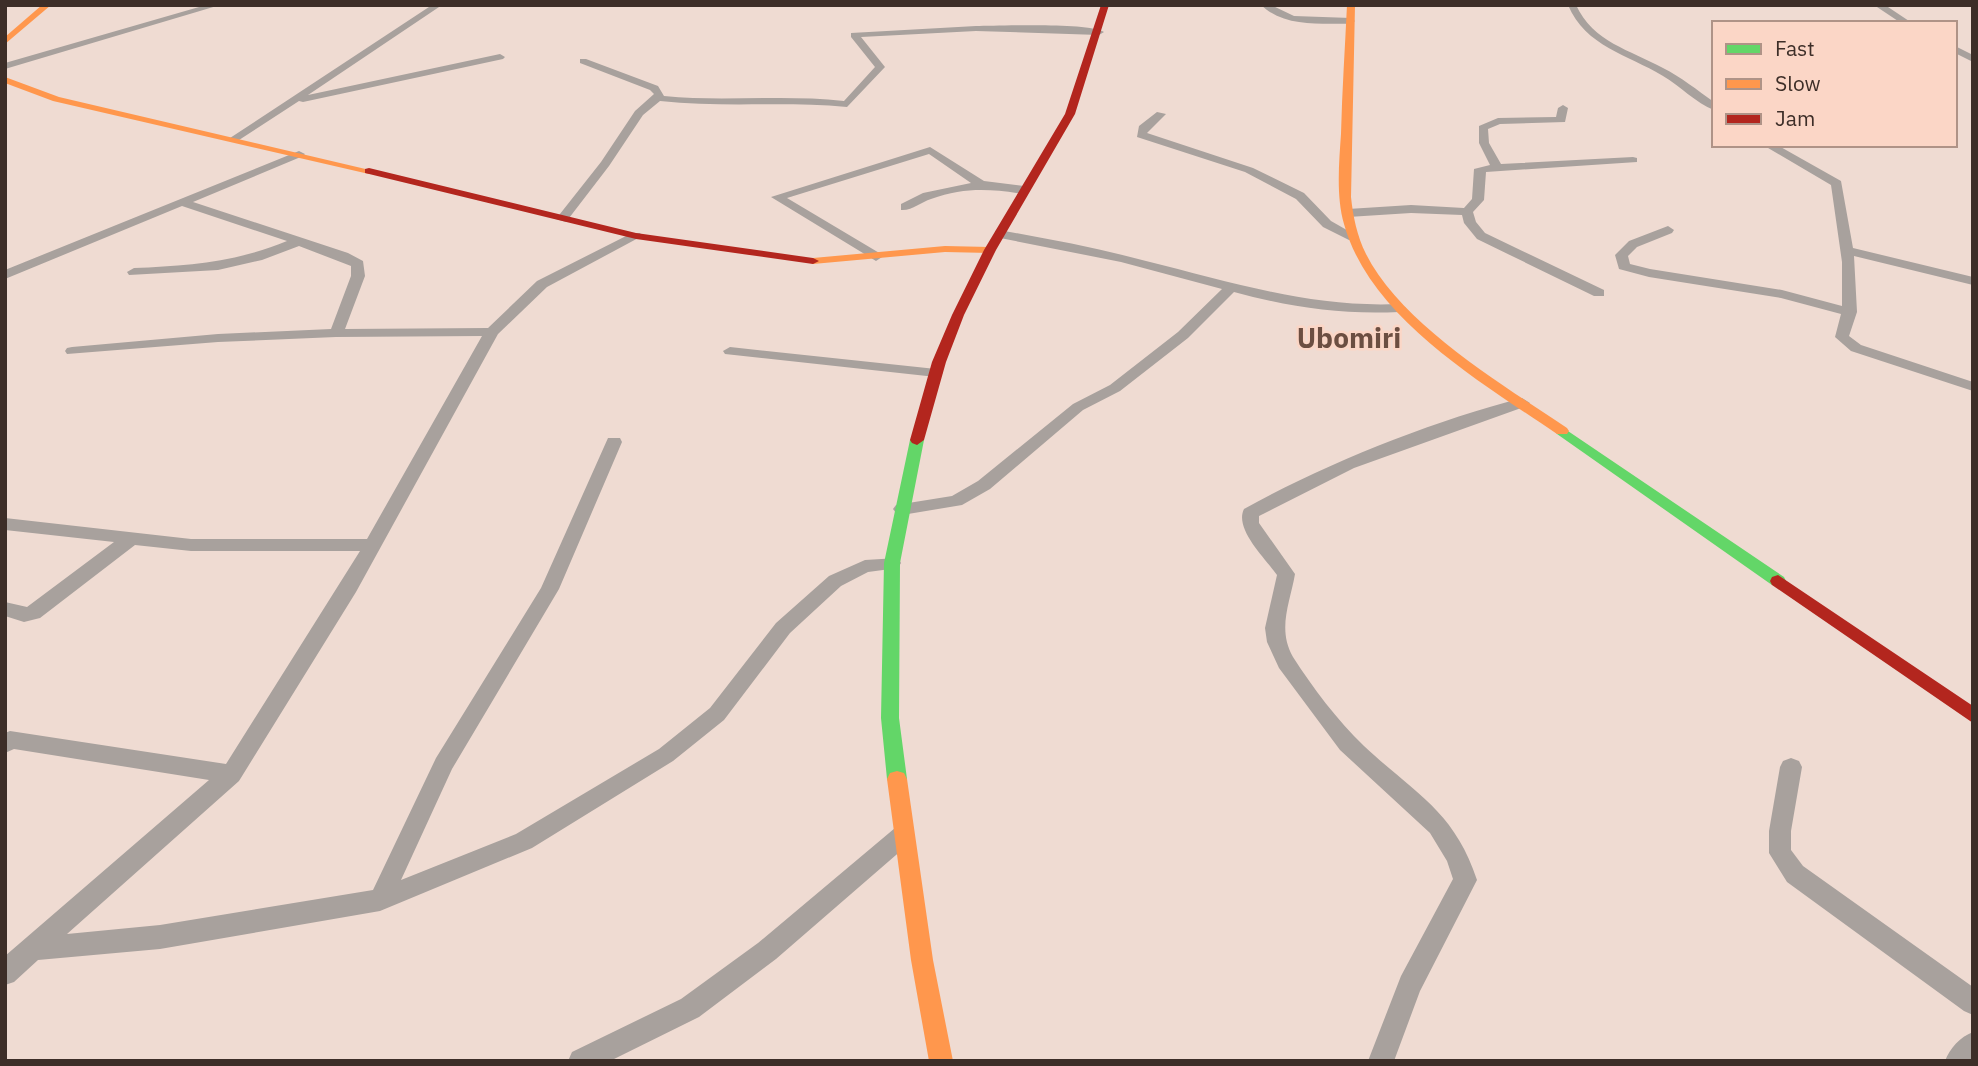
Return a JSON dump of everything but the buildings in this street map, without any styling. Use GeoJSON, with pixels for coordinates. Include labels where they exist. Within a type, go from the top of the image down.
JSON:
{"type":"FeatureCollection","features":[{"type":"Feature","properties":{"kind":"street"},"geometry":{"type":"LineString","coordinates":[[5,42],[47,5]]}},
{"type":"Feature","properties":{"kind":"street"},"geometry":{"type":"LineString","coordinates":[[5,66],[216,5]]}},
{"type":"Feature","properties":{"kind":"street"},"geometry":{"type":"LineString","coordinates":[[235,138],[438,5]]}},
{"type":"Feature","properties":{"kind":"street"},"geometry":{"type":"LineString","coordinates":[[941,1061],[903,835],[890,718],[892,563],[922,415],[936,373],[958,316],[990,250],[1070,114],[1099,32],[1105,5]]}},
{"type":"Feature","properties":{"kind":"street"},"geometry":{"type":"LineString","coordinates":[[1265,5],[1275,15],[1286,17],[1351,13],[1344,167],[1348,214],[1353,237],[1367,266],[1399,308],[1436,340],[1522,403],[1973,716]]}},
{"type":"Feature","properties":{"kind":"street"},"geometry":{"type":"LineString","coordinates":[[1572,5],[1574,15],[1598,39],[1616,51],[1660,70],[1712,106]]}},
{"type":"Feature","properties":{"kind":"street"},"geometry":{"type":"LineString","coordinates":[[1878,5],[1905,21]]}},
{"type":"Feature","properties":{"kind":"street"},"geometry":{"type":"LineString","coordinates":[[657,98],[707,103],[818,101],[847,104],[880,67],[854,35],[974,27],[1099,32]]}},
{"type":"Feature","properties":{"kind":"street"},"geometry":{"type":"LineString","coordinates":[[1957,50],[1973,59]]}},
{"type":"Feature","properties":{"kind":"street"},"geometry":{"type":"LineString","coordinates":[[290,102],[500,57]]}},
{"type":"Feature","properties":{"kind":"street"},"geometry":{"type":"LineString","coordinates":[[562,219],[612,155],[639,114],[659,94],[654,88],[583,61]]}},
{"type":"Feature","properties":{"kind":"street"},"geometry":{"type":"LineString","coordinates":[[5,80],[56,99],[235,138],[636,236],[813,261],[876,257],[956,247],[990,250]]}},
{"type":"Feature","properties":{"kind":"street"},"geometry":{"type":"LineString","coordinates":[[1497,167],[1484,143],[1483,128],[1498,121],[1561,120],[1563,108]]}},
{"type":"Feature","properties":{"kind":"street"},"geometry":{"type":"LineString","coordinates":[[1161,114],[1143,128],[1141,135],[1249,170],[1300,196],[1327,224],[1353,237]]}},
{"type":"Feature","properties":{"kind":"street"},"geometry":{"type":"LineString","coordinates":[[1772,147],[1837,183],[1847,250],[1850,312],[1849,324],[1842,337],[1846,342],[1856,348],[1973,387]]}},
{"type":"Feature","properties":{"kind":"street"},"geometry":{"type":"LineString","coordinates":[[876,257],[777,197],[930,150],[981,184]]}},
{"type":"Feature","properties":{"kind":"street"},"geometry":{"type":"LineString","coordinates":[[5,275],[299,154]]}},
{"type":"Feature","properties":{"kind":"street"},"geometry":{"type":"LineString","coordinates":[[1467,212],[1478,200],[1480,169],[1633,160]]}},
{"type":"Feature","properties":{"kind":"street"},"geometry":{"type":"LineString","coordinates":[[905,207],[927,197],[981,184],[1024,190]]}},
{"type":"Feature","properties":{"kind":"street"},"geometry":{"type":"LineString","coordinates":[[181,202],[344,256],[358,264],[358,276],[336,332]]}},
{"type":"Feature","properties":{"kind":"street"},"geometry":{"type":"LineString","coordinates":[[1348,214],[1411,209],[1467,212]]}},
{"type":"Feature","properties":{"kind":"street"},"geometry":{"type":"LineString","coordinates":[[1467,212],[1470,223],[1480,236],[1599,293]]}},
{"type":"Feature","properties":{"kind":"street"},"geometry":{"type":"LineString","coordinates":[[1668,230],[1633,244],[1621,255],[1624,266],[1649,273],[1782,294],[1850,312]]}},
{"type":"Feature","properties":{"kind":"street"},"geometry":{"type":"LineString","coordinates":[[999,234],[1096,252],[1230,289],[1320,308],[1374,311],[1399,308]]}},
{"type":"Feature","properties":{"kind":"street"},"geometry":{"type":"LineString","coordinates":[[5,973],[231,774],[349,587],[492,332],[541,284],[636,236]]}},
{"type":"Feature","properties":{"kind":"street"},"geometry":{"type":"LineString","coordinates":[[134,272],[219,268],[267,255],[299,241]]}},
{"type":"Feature","properties":{"kind":"street"},"geometry":{"type":"LineString","coordinates":[[1847,250],[1973,281]]}},
{"type":"Feature","properties":{"kind":"street"},"geometry":{"type":"LineString","coordinates":[[902,509],[956,501],[984,485],[1078,407],[1115,388],[1183,335],[1230,289]]}},
{"type":"Feature","properties":{"kind":"street"},"geometry":{"type":"LineString","coordinates":[[72,351],[218,338],[336,332],[492,332]]}},
{"type":"Feature","properties":{"kind":"street"},"geometry":{"type":"LineString","coordinates":[[730,351],[936,373]]}},
{"type":"Feature","properties":{"kind":"street"},"geometry":{"type":"LineString","coordinates":[[1381,1061],[1410,985],[1465,880],[1459,857],[1437,822],[1365,760],[1331,724],[1297,678],[1275,640],[1274,622],[1286,574],[1250,524],[1250,513],[1281,495],[1429,433],[1522,403]]}},
{"type":"Feature","properties":{"kind":"street"},"geometry":{"type":"LineString","coordinates":[[380,900],[444,765],[550,589],[614,442]]}},
{"type":"Feature","properties":{"kind":"street"},"geometry":{"type":"LineString","coordinates":[[5,524],[191,545],[373,545]]}},
{"type":"Feature","properties":{"kind":"street"},"geometry":{"type":"LineString","coordinates":[[5,609],[24,614],[33,613],[132,538]]}},
{"type":"Feature","properties":{"kind":"street"},"geometry":{"type":"LineString","coordinates":[[32,949],[160,937],[380,900],[524,841],[666,755],[717,715],[783,628],[835,581],[865,566],[892,563]]}},
{"type":"Feature","properties":{"kind":"street"},"geometry":{"type":"LineString","coordinates":[[5,744],[10,740],[231,774]]}},
{"type":"Feature","properties":{"kind":"street"},"geometry":{"type":"LineString","coordinates":[[1791,766],[1780,831],[1780,853],[1795,874],[1973,1002]]}},
{"type":"Feature","properties":{"kind":"street"},"geometry":{"type":"LineString","coordinates":[[581,1061],[690,1008],[767,951],[903,835]]}},
{"type":"Feature","properties":{"kind":"street"},"geometry":{"type":"LineString","coordinates":[[1958,1061],[1973,1045]]}},
{"type":"Feature","properties":{"kind":"traffic: fast"},"geometry":{"type":"LineString","coordinates":[[1562,431],[1778,581]]}},
{"type":"Feature","properties":{"kind":"traffic: fast"},"geometry":{"type":"LineString","coordinates":[[897,779],[890,718],[892,563],[917,440]]}},
{"type":"Feature","properties":{"kind":"traffic: slow"},"geometry":{"type":"LineString","coordinates":[[5,42],[47,5]]}},
{"type":"Feature","properties":{"kind":"traffic: slow"},"geometry":{"type":"LineString","coordinates":[[1351,5],[1345,184],[1349,223],[1360,254],[1380,284],[1406,314],[1470,367],[1562,431]]}},
{"type":"Feature","properties":{"kind":"traffic: slow"},"geometry":{"type":"LineString","coordinates":[[5,80],[56,99],[369,171]]}},
{"type":"Feature","properties":{"kind":"traffic: slow"},"geometry":{"type":"LineString","coordinates":[[813,261],[945,249],[990,250]]}},
{"type":"Feature","properties":{"kind":"traffic: slow"},"geometry":{"type":"LineString","coordinates":[[897,779],[922,960],[941,1061]]}},
{"type":"Feature","properties":{"kind":"traffic: jam"},"geometry":{"type":"LineString","coordinates":[[917,440],[939,362],[958,315],[990,250],[1070,114],[1105,5]]}},
{"type":"Feature","properties":{"kind":"traffic: jam"},"geometry":{"type":"LineString","coordinates":[[369,171],[636,236],[813,261]]}},
{"type":"Feature","properties":{"kind":"traffic: jam"},"geometry":{"type":"LineString","coordinates":[[1778,581],[1973,716]]}},
{"type":"Feature","properties":{"kind":"district","name":"Ubomiri"},"geometry":{"type":"Point","coordinates":[1349,338]}}]}
